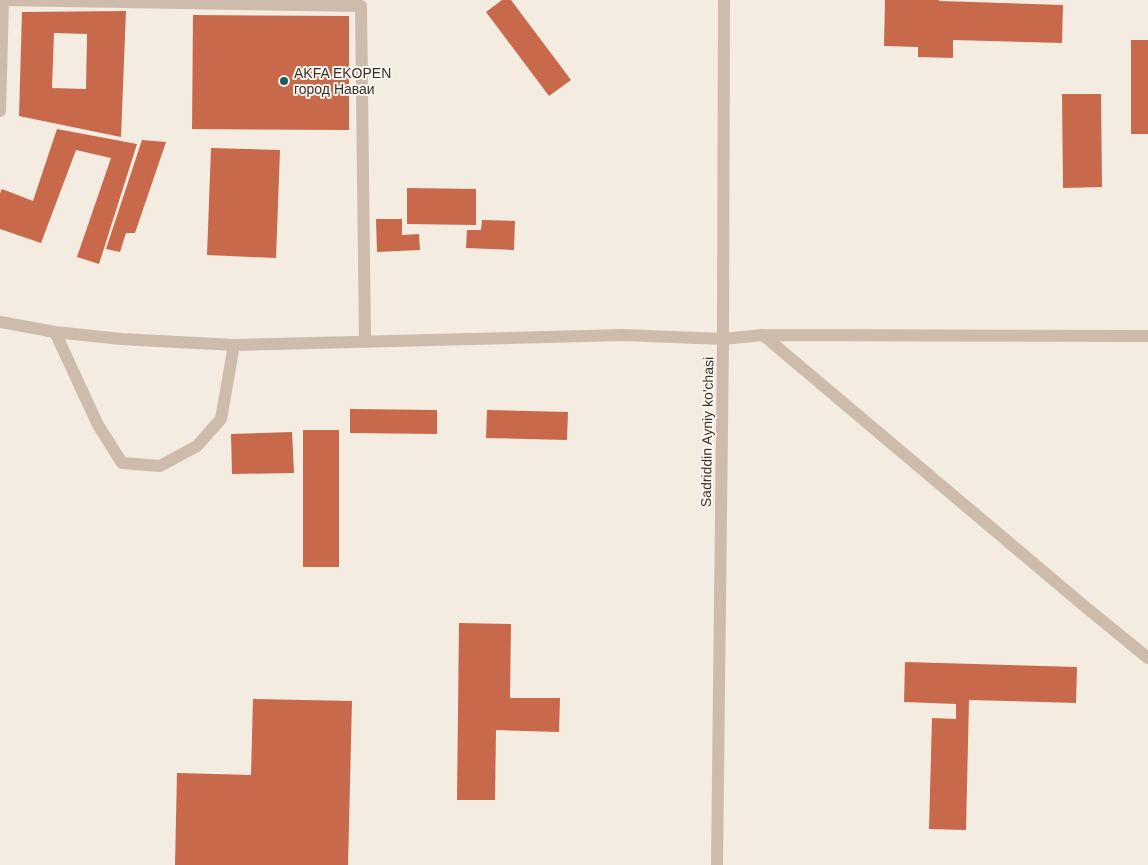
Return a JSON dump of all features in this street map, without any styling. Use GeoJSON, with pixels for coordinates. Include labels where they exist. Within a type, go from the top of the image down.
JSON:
{"type":"FeatureCollection","features":[{"type":"Feature","properties":{"kind":"street"},"geometry":{"type":"LineString","coordinates":[[0,111],[3,0],[361,6],[365,342]]}},
{"type":"Feature","properties":{"kind":"street","name":"Sadriddin Ayniy ko'chasi"},"geometry":{"type":"LineString","coordinates":[[717,865],[723,339],[724,0]]}},
{"type":"Feature","properties":{"kind":"street"},"geometry":{"type":"LineString","coordinates":[[0,322],[55,332],[121,339],[234,345],[623,335],[723,339],[763,335],[1148,336]]}},
{"type":"Feature","properties":{"kind":"street"},"geometry":{"type":"LineString","coordinates":[[55,332],[98,425],[122,463],[160,466],[198,446],[220,419],[234,345]]}},
{"type":"Feature","properties":{"kind":"street"},"geometry":{"type":"LineString","coordinates":[[763,335],[1148,658]]}},
{"type":"Feature","properties":{"kind":"building"},"geometry":{"type":"Polygon","coordinates":[[[502,0],[511,0],[571,80],[549,96],[486,12],[502,0]]]}},
{"type":"Feature","properties":{"kind":"building"},"geometry":{"type":"Polygon","coordinates":[[[885,0],[939,0],[1063,5],[1062,43],[953,40],[953,58],[918,57],[918,47],[884,46],[885,0]]]}},
{"type":"Feature","properties":{"kind":"building"},"geometry":{"type":"Polygon","coordinates":[[[126,11],[121,137],[19,116],[22,12],[126,11]],[[54,33],[52,88],[86,89],[87,34],[54,33]]]}},
{"type":"Feature","properties":{"kind":"building"},"geometry":{"type":"Polygon","coordinates":[[[193,15],[349,16],[349,130],[192,129],[193,15]]]}},
{"type":"Feature","properties":{"kind":"building"},"geometry":{"type":"Polygon","coordinates":[[[1131,40],[1148,40],[1148,134],[1131,134],[1131,40]]]}},
{"type":"Feature","properties":{"kind":"building"},"geometry":{"type":"Polygon","coordinates":[[[1062,94],[1101,94],[1102,187],[1063,188],[1062,94]]]}},
{"type":"Feature","properties":{"kind":"building"},"geometry":{"type":"Polygon","coordinates":[[[57,129],[137,144],[99,264],[77,257],[111,158],[76,150],[41,243],[0,229],[0,193],[2,189],[33,201],[57,129]]]}},
{"type":"Feature","properties":{"kind":"building"},"geometry":{"type":"Polygon","coordinates":[[[142,140],[166,142],[135,233],[126,233],[120,252],[106,249],[142,140]]]}},
{"type":"Feature","properties":{"kind":"building"},"geometry":{"type":"Polygon","coordinates":[[[211,148],[280,150],[276,258],[207,255],[211,148]]]}},
{"type":"Feature","properties":{"kind":"building"},"geometry":{"type":"Polygon","coordinates":[[[407,188],[476,189],[476,225],[407,224],[407,188]]]}},
{"type":"Feature","properties":{"kind":"building"},"geometry":{"type":"Polygon","coordinates":[[[376,219],[402,219],[402,235],[419,234],[420,250],[377,252],[376,219]]]}},
{"type":"Feature","properties":{"kind":"building"},"geometry":{"type":"Polygon","coordinates":[[[482,220],[515,221],[514,250],[466,248],[467,230],[481,230],[482,220]]]}},
{"type":"Feature","properties":{"kind":"building"},"geometry":{"type":"Polygon","coordinates":[[[350,409],[437,410],[437,434],[350,433],[350,409]]]}},
{"type":"Feature","properties":{"kind":"building"},"geometry":{"type":"Polygon","coordinates":[[[487,410],[568,412],[567,440],[486,438],[487,410]]]}},
{"type":"Feature","properties":{"kind":"building"},"geometry":{"type":"Polygon","coordinates":[[[303,430],[339,430],[339,567],[303,567],[303,430]]]}},
{"type":"Feature","properties":{"kind":"building"},"geometry":{"type":"Polygon","coordinates":[[[292,432],[294,473],[232,474],[231,434],[292,432]]]}},
{"type":"Feature","properties":{"kind":"building"},"geometry":{"type":"Polygon","coordinates":[[[459,623],[511,624],[510,698],[560,698],[559,732],[496,730],[495,800],[457,800],[459,623]]]}},
{"type":"Feature","properties":{"kind":"building"},"geometry":{"type":"Polygon","coordinates":[[[905,662],[1077,667],[1076,703],[969,700],[966,830],[929,829],[932,718],[956,719],[956,704],[904,702],[905,662]]]}},
{"type":"Feature","properties":{"kind":"building"},"geometry":{"type":"Polygon","coordinates":[[[253,699],[352,701],[348,865],[175,865],[177,773],[251,775],[253,699]]]}},
{"type":"Feature","properties":{"kind":"place","name":"AKFA EKOPEN город Наваи"},"geometry":{"type":"Point","coordinates":[284,81]}}]}
